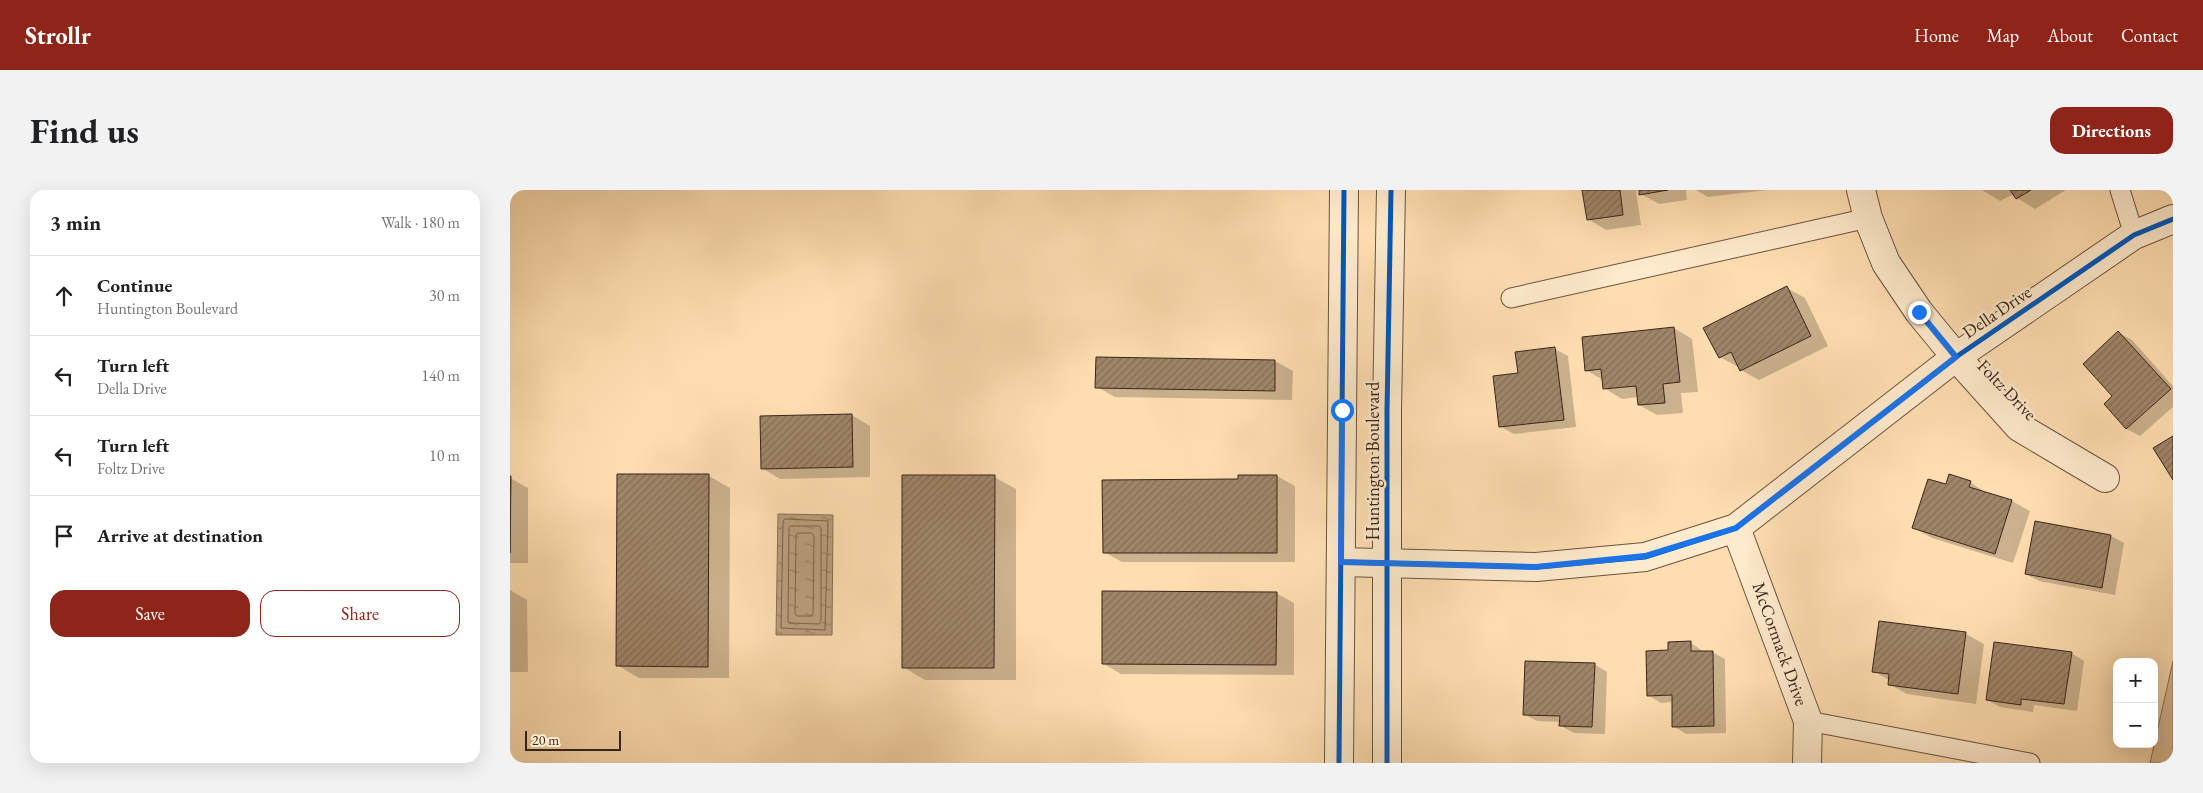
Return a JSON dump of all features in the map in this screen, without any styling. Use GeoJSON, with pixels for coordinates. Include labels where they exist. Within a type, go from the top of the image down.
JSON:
{"type":"FeatureCollection","features":[{"type":"Feature","properties":{"kind":"street","name":"Huntington Boulevard"},"geometry":{"type":"LineString","coordinates":[[1339,763],[1344,190]]}},
{"type":"Feature","properties":{"kind":"street","name":"Huntington Boulevard"},"geometry":{"type":"LineString","coordinates":[[1387,763],[1386,563],[1391,190]]}},
{"type":"Feature","properties":{"kind":"street","name":"Foltz Drive"},"geometry":{"type":"LineString","coordinates":[[1861,190],[1868,218],[1886,263],[1919,312],[1956,357],[2019,427],[2105,478]]}},
{"type":"Feature","properties":{"kind":"street","name":"Della Drive"},"geometry":{"type":"LineString","coordinates":[[1341,562],[1536,567],[1645,556],[1736,528],[1956,357],[2134,235],[2173,219]]}},
{"type":"Feature","properties":{"kind":"street","name":"McCormack Drive"},"geometry":{"type":"LineString","coordinates":[[1736,528],[1808,721],[1807,763]]}},
{"type":"Feature","properties":{"kind":"lane"},"geometry":{"type":"LineString","coordinates":[[2120,190],[2134,235]]}},
{"type":"Feature","properties":{"kind":"lane"},"geometry":{"type":"LineString","coordinates":[[1511,298],[1868,218]]}},
{"type":"Feature","properties":{"kind":"lane"},"geometry":{"type":"LineString","coordinates":[[1808,721],[2030,763]]}},
{"type":"Feature","properties":{"kind":"shaded area"},"geometry":{"type":"Polygon","coordinates":[[[2173,661],[2173,763],[2150,763],[2153,748],[2158,748],[2158,728],[2173,661]]]}},
{"type":"Feature","properties":{"kind":"water"},"geometry":{"type":"Polygon","coordinates":[[[778,514],[833,515],[832,635],[776,635],[778,514]]]}},
{"type":"Feature","properties":{"kind":"building"},"geometry":{"type":"Polygon","coordinates":[[[1582,190],[1620,190],[1623,215],[1587,220],[1582,190]]]}},
{"type":"Feature","properties":{"kind":"building"},"geometry":{"type":"Polygon","coordinates":[[[1639,190],[1668,190],[1639,195],[1639,190]]]}},
{"type":"Feature","properties":{"kind":"building"},"geometry":{"type":"Polygon","coordinates":[[[2010,190],[2031,190],[2016,199],[2010,190]]]}},
{"type":"Feature","properties":{"kind":"building"},"geometry":{"type":"Polygon","coordinates":[[[1787,286],[1811,336],[1740,371],[1731,352],[1719,358],[1703,328],[1787,286]]]}},
{"type":"Feature","properties":{"kind":"building"},"geometry":{"type":"Polygon","coordinates":[[[1674,327],[1680,382],[1663,384],[1665,403],[1638,405],[1636,386],[1603,389],[1601,369],[1585,371],[1582,337],[1674,327]]]}},
{"type":"Feature","properties":{"kind":"building"},"geometry":{"type":"Polygon","coordinates":[[[2118,331],[2171,389],[2126,429],[2104,404],[2112,396],[2083,364],[2118,331]]]}},
{"type":"Feature","properties":{"kind":"building"},"geometry":{"type":"Polygon","coordinates":[[[1555,347],[1564,420],[1499,427],[1493,376],[1518,373],[1515,352],[1555,347]]]}},
{"type":"Feature","properties":{"kind":"building"},"geometry":{"type":"Polygon","coordinates":[[[1096,357],[1275,360],[1275,391],[1095,388],[1096,357]]]}},
{"type":"Feature","properties":{"kind":"building"},"geometry":{"type":"Polygon","coordinates":[[[852,414],[853,467],[761,469],[760,416],[852,414]]]}},
{"type":"Feature","properties":{"kind":"building"},"geometry":{"type":"Polygon","coordinates":[[[2173,436],[2173,480],[2153,448],[2173,436]]]}},
{"type":"Feature","properties":{"kind":"building"},"geometry":{"type":"Polygon","coordinates":[[[617,474],[709,474],[708,667],[616,666],[617,474]]]}},
{"type":"Feature","properties":{"kind":"building"},"geometry":{"type":"Polygon","coordinates":[[[1949,474],[1971,481],[1969,487],[2012,500],[1995,554],[1912,528],[1928,479],[1946,484],[1949,474]]]}},
{"type":"Feature","properties":{"kind":"building"},"geometry":{"type":"Polygon","coordinates":[[[902,475],[995,475],[994,668],[902,668],[902,475]]]}},
{"type":"Feature","properties":{"kind":"building"},"geometry":{"type":"Polygon","coordinates":[[[1238,475],[1277,475],[1277,553],[1103,553],[1102,480],[1238,479],[1238,475]]]}},
{"type":"Feature","properties":{"kind":"building"},"geometry":{"type":"Polygon","coordinates":[[[510,476],[511,476],[510,553],[510,476]]]}},
{"type":"Feature","properties":{"kind":"building"},"geometry":{"type":"Polygon","coordinates":[[[2035,521],[2111,535],[2102,588],[2025,574],[2035,521]]]}},
{"type":"Feature","properties":{"kind":"building"},"geometry":{"type":"Polygon","coordinates":[[[1102,591],[1277,592],[1276,665],[1102,664],[1102,591]]]}},
{"type":"Feature","properties":{"kind":"building"},"geometry":{"type":"Polygon","coordinates":[[[1879,621],[1966,632],[1958,694],[1888,685],[1889,674],[1872,672],[1879,621]]]}},
{"type":"Feature","properties":{"kind":"building"},"geometry":{"type":"Polygon","coordinates":[[[1691,641],[1691,651],[1713,651],[1714,726],[1672,727],[1672,695],[1647,696],[1646,651],[1668,650],[1668,642],[1691,641]]]}},
{"type":"Feature","properties":{"kind":"building"},"geometry":{"type":"Polygon","coordinates":[[[1994,642],[2072,652],[2064,704],[2021,699],[2021,705],[1986,700],[1994,642]]]}},
{"type":"Feature","properties":{"kind":"building"},"geometry":{"type":"Polygon","coordinates":[[[1525,661],[1595,663],[1592,727],[1559,726],[1560,716],[1523,715],[1525,661]]]}},
{"type":"Feature","properties":{"kind":"cycle path"},"geometry":{"type":"LineString","coordinates":[[1339,763],[1344,190]]}},
{"type":"Feature","properties":{"kind":"cycle path"},"geometry":{"type":"LineString","coordinates":[[1387,763],[1387,411],[1391,190]]}},
{"type":"Feature","properties":{"kind":"cycle path"},"geometry":{"type":"LineString","coordinates":[[1341,562],[1536,567],[1645,557],[1736,528],[1956,357],[2134,235],[2173,219]]}},
{"type":"Feature","properties":{"kind":"route"},"geometry":{"type":"LineString","coordinates":[[1342,410],[1341,562],[1536,567],[1645,556],[1736,528],[1956,357],[1919,312]]}}]}
